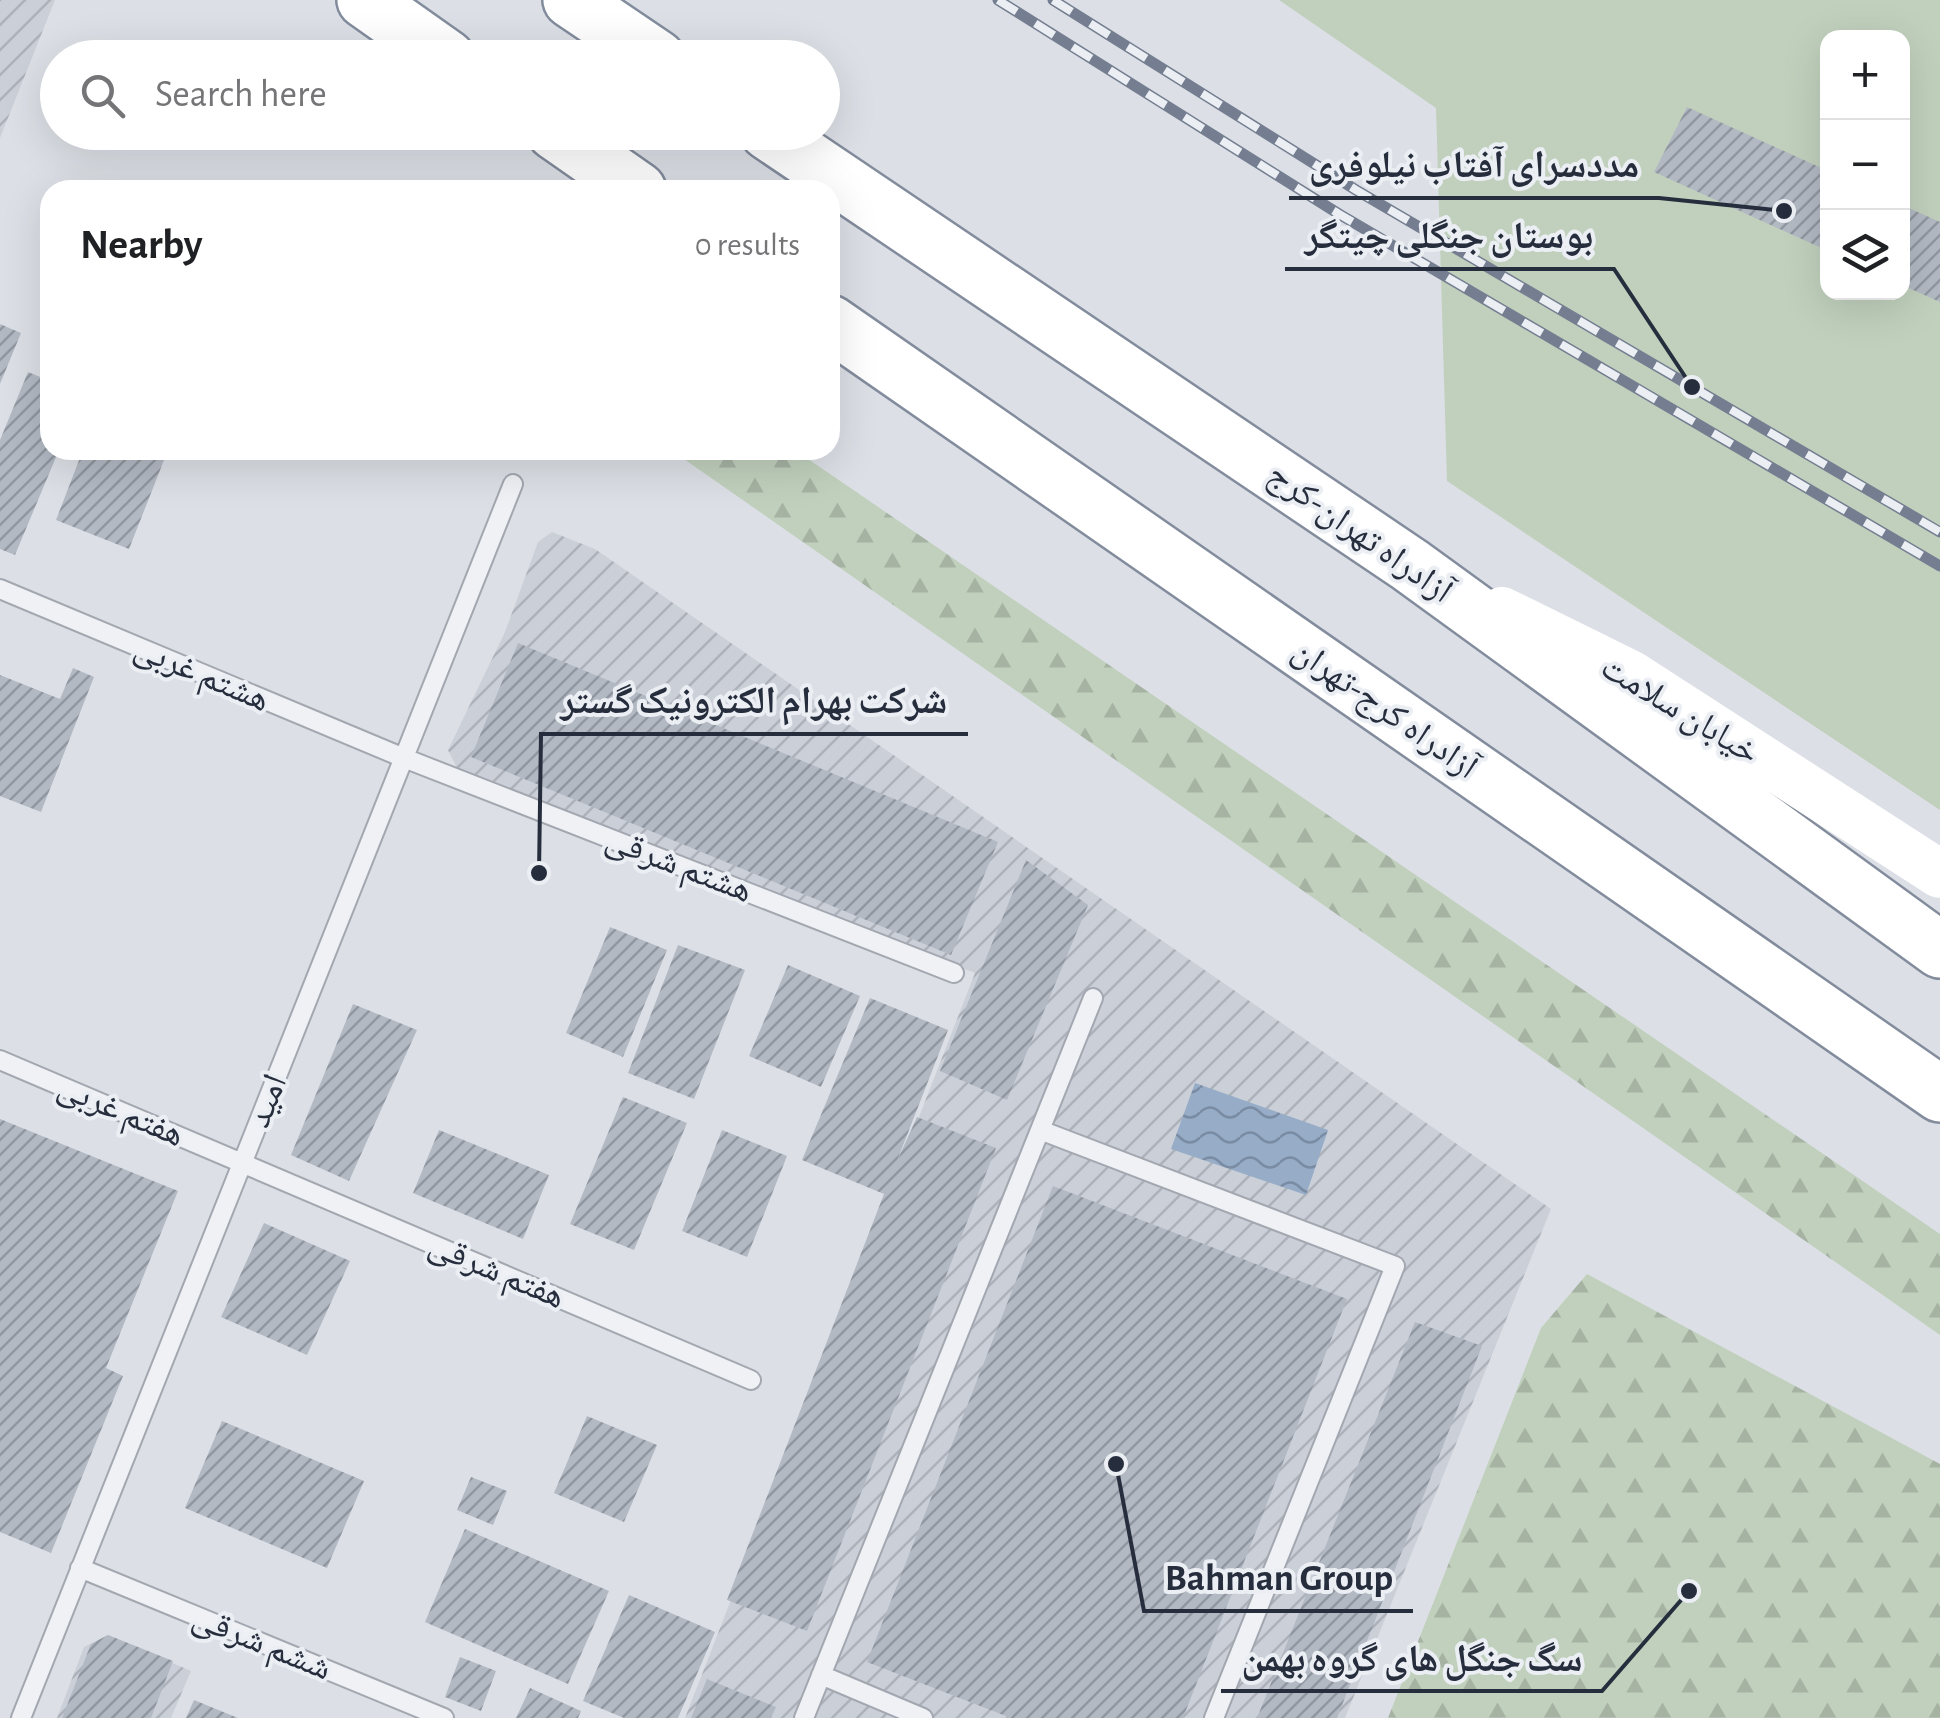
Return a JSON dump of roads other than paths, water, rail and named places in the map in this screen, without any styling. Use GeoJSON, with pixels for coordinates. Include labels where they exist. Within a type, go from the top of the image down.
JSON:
{"type":"FeatureCollection","features":[{"type":"Feature","properties":{"kind":"highway"},"geometry":{"type":"LineString","coordinates":[[364,0],[421,40]]}},
{"type":"Feature","properties":{"kind":"highway"},"geometry":{"type":"LineString","coordinates":[[572,0],[631,40]]}},
{"type":"Feature","properties":{"kind":"highway"},"geometry":{"type":"LineString","coordinates":[[581,150],[624,180]]}},
{"type":"Feature","properties":{"kind":"highway","name":"آزادراه تهران-کرج"},"geometry":{"type":"LineString","coordinates":[[795,150],[839,180]]}},
{"type":"Feature","properties":{"kind":"highway","name":"آزادراه تهران-کرج"},"geometry":{"type":"LineString","coordinates":[[840,181],[1410,565],[1940,950]]}},
{"type":"Feature","properties":{"kind":"highway","name":"آزادراه کرج-تهران"},"geometry":{"type":"LineString","coordinates":[[840,330],[1940,1094]]}},
{"type":"Feature","properties":{"kind":"main road","name":"خیابان سلامت"},"geometry":{"type":"LineString","coordinates":[[1410,565],[1630,674],[1940,874]]}},
{"type":"Feature","properties":{"kind":"lane","name":"امید"},"geometry":{"type":"LineString","coordinates":[[20,1718],[513,484]]}},
{"type":"Feature","properties":{"kind":"lane","name":"هشتم غربی"},"geometry":{"type":"LineString","coordinates":[[0,589],[404,758]]}},
{"type":"Feature","properties":{"kind":"lane","name":"هشتم شرقی"},"geometry":{"type":"LineString","coordinates":[[404,758],[954,973]]}},
{"type":"Feature","properties":{"kind":"lane"},"geometry":{"type":"LineString","coordinates":[[804,1718],[1093,998]]}},
{"type":"Feature","properties":{"kind":"lane","name":"هفتم غربی"},"geometry":{"type":"LineString","coordinates":[[0,1060],[243,1162]]}},
{"type":"Feature","properties":{"kind":"lane"},"geometry":{"type":"LineString","coordinates":[[1040,1130],[1395,1266],[1214,1718]]}},
{"type":"Feature","properties":{"kind":"lane","name":"هفتم شرقی"},"geometry":{"type":"LineString","coordinates":[[243,1162],[751,1380]]}},
{"type":"Feature","properties":{"kind":"lane","name":"ششم شرقی"},"geometry":{"type":"LineString","coordinates":[[80,1568],[444,1718]]}},
{"type":"Feature","properties":{"kind":"lane"},"geometry":{"type":"LineString","coordinates":[[821,1675],[923,1718]]}},
{"type":"Feature","properties":{"kind":"water"},"geometry":{"type":"Polygon","coordinates":[[[1195,1083],[1328,1130],[1306,1195],[1171,1149],[1195,1083]]]}},
{"type":"Feature","properties":{"kind":"railway"},"geometry":{"type":"LineString","coordinates":[[998,0],[1339,214],[1940,566]]}},
{"type":"Feature","properties":{"kind":"railway"},"geometry":{"type":"LineString","coordinates":[[1053,0],[1356,190],[1940,532]]}},
{"type":"Feature","properties":{"kind":"place","name":"مددسرای آفتاب نیلوفری"},"geometry":{"type":"Point","coordinates":[1784,211]}},
{"type":"Feature","properties":{"kind":"place","name":"بوستان جنگلی چیتگر"},"geometry":{"type":"Point","coordinates":[1692,387]}},
{"type":"Feature","properties":{"kind":"place","name":"شرکت بهرام الکترونیک گستر"},"geometry":{"type":"Point","coordinates":[539,873]}},
{"type":"Feature","properties":{"kind":"place","name":"Bahman Group"},"geometry":{"type":"Point","coordinates":[1116,1464]}},
{"type":"Feature","properties":{"kind":"place","name":"سگ جنگل های گروه بهمن"},"geometry":{"type":"Point","coordinates":[1689,1591]}}]}
